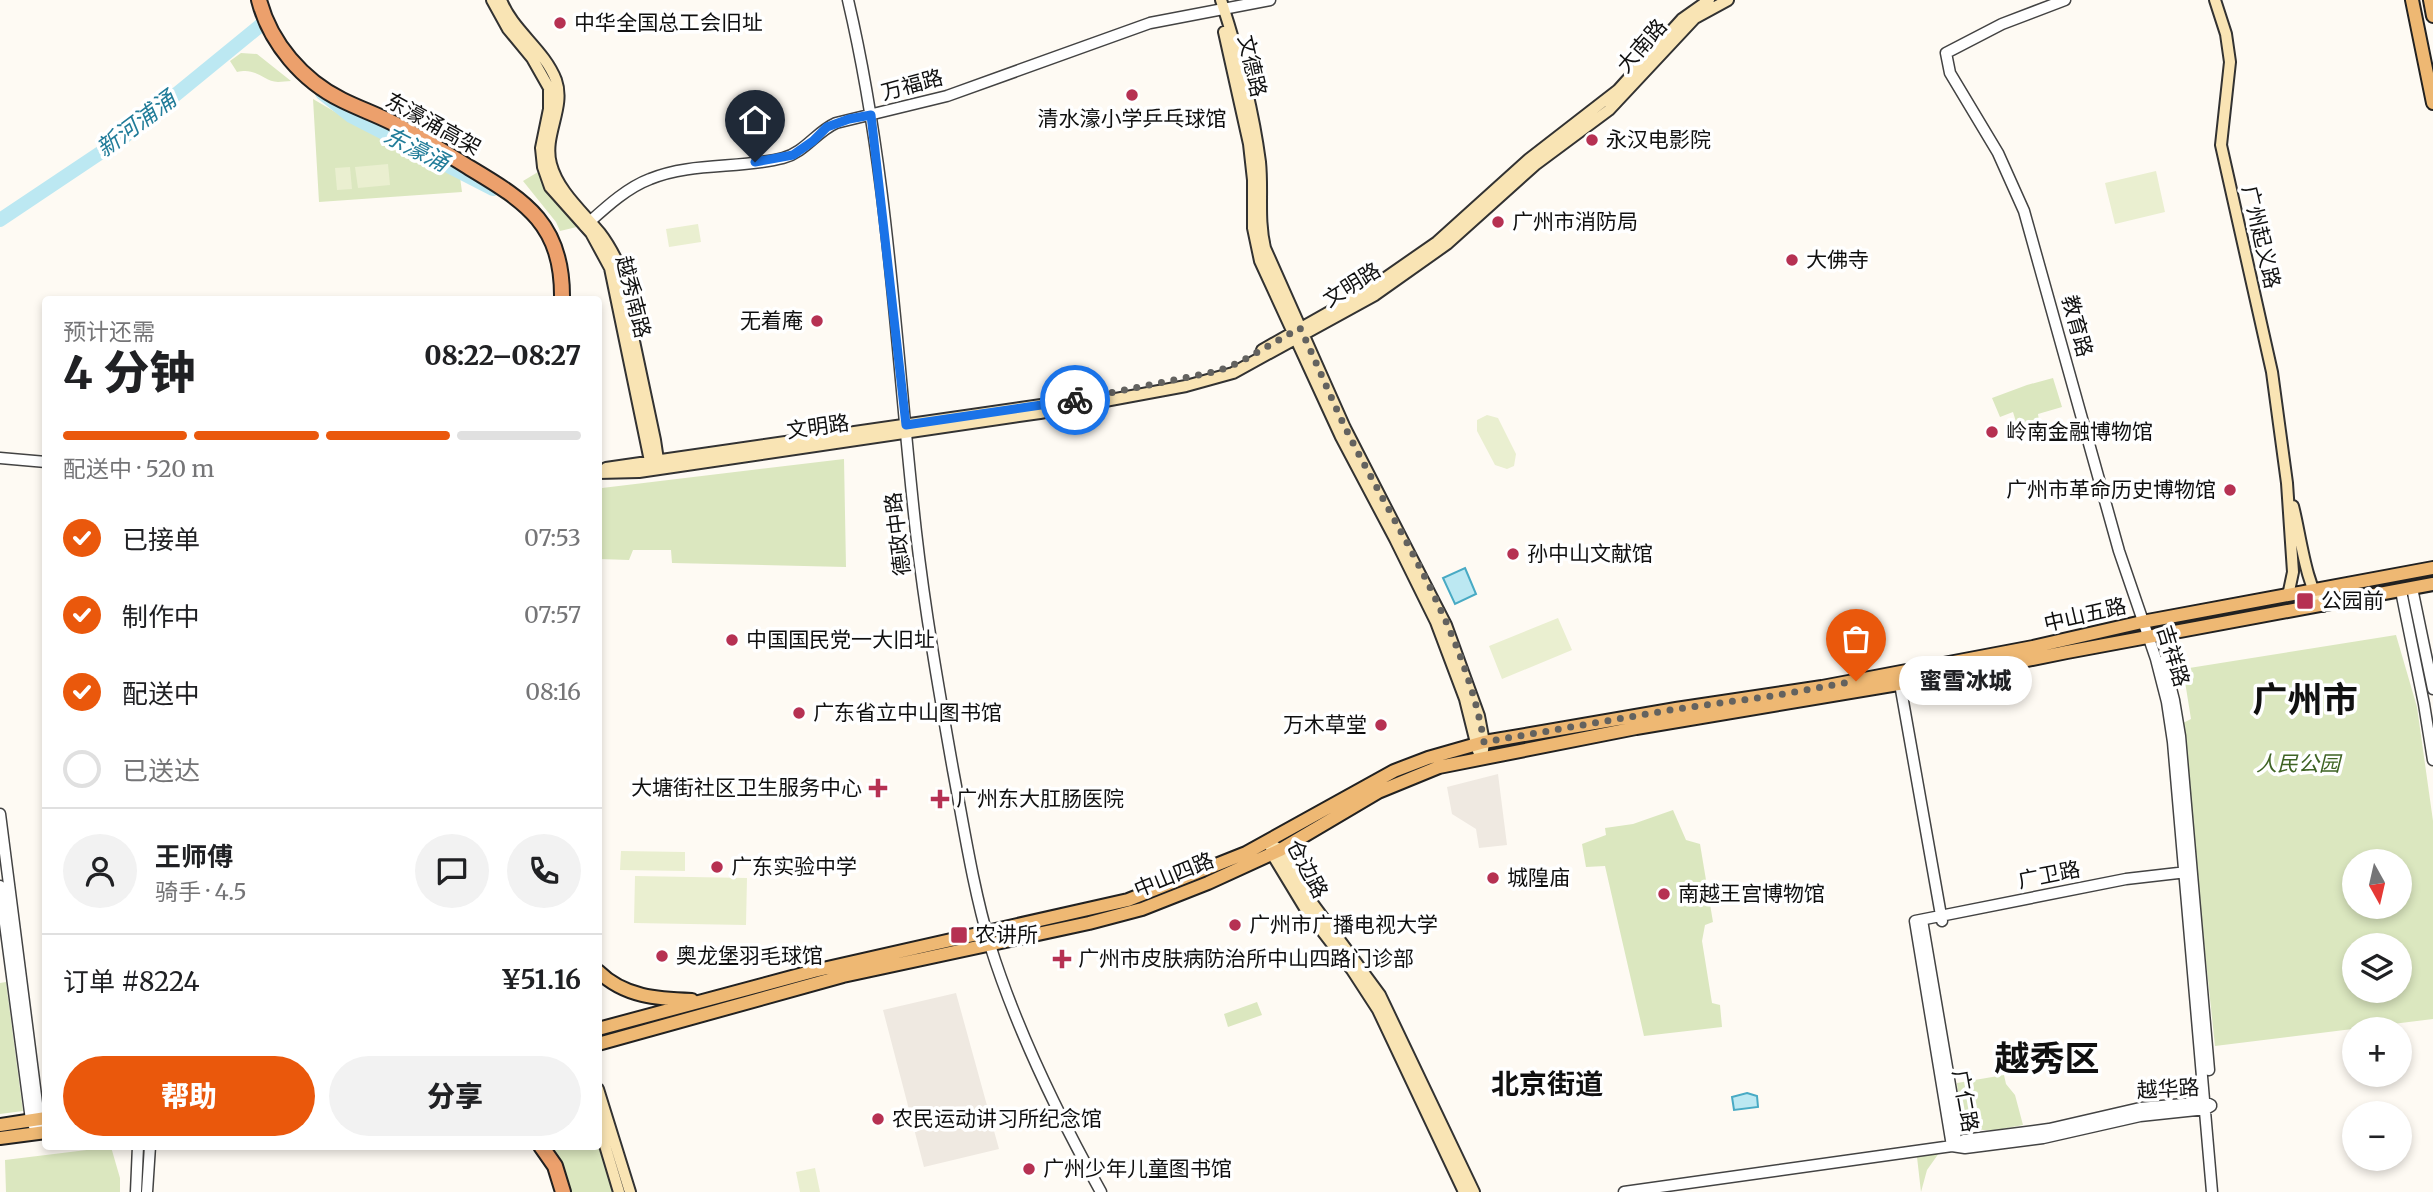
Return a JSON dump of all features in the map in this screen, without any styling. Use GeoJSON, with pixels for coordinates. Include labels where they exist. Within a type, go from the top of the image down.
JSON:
{"type":"FeatureCollection","features":[{"type":"Feature","properties":{"kind":"highway"},"geometry":{"type":"LineString","coordinates":[[250,0],[270,47],[303,84],[339,107],[463,163]]}},
{"type":"Feature","properties":{"kind":"highway","name":"东濠涌高架"},"geometry":{"type":"LineString","coordinates":[[259,0],[276,40],[312,81],[341,100],[400,126],[521,200],[544,226],[558,257],[562,296]]}},
{"type":"Feature","properties":{"kind":"highway","name":"东濠涌高架"},"geometry":{"type":"LineString","coordinates":[[265,0],[279,41],[310,78],[339,97],[400,125],[502,186],[529,207],[544,225],[554,245],[562,277],[562,296]]}},
{"type":"Feature","properties":{"kind":"highway"},"geometry":{"type":"LineString","coordinates":[[541,1150],[554,1192]]}},
{"type":"Feature","properties":{"kind":"highway"},"geometry":{"type":"LineString","coordinates":[[543,1150],[555,1166],[563,1192]]}},
{"type":"Feature","properties":{"kind":"main road","name":"越秀南路"},"geometry":{"type":"LineString","coordinates":[[492,0],[508,29],[532,58],[546,81],[550,96],[541,148],[543,167],[550,187],[588,224]]}},
{"type":"Feature","properties":{"kind":"main road","name":"越秀南路"},"geometry":{"type":"LineString","coordinates":[[501,0],[512,21],[548,65],[555,78],[559,100],[550,142],[550,161],[561,186],[588,224],[610,268],[655,463]]}},
{"type":"Feature","properties":{"kind":"main road","name":"大南路"},"geometry":{"type":"LineString","coordinates":[[1620,94],[1682,19],[1709,0]]}},
{"type":"Feature","properties":{"kind":"main road","name":"大南路"},"geometry":{"type":"LineString","coordinates":[[1620,94],[1700,13],[1728,0]]}},
{"type":"Feature","properties":{"kind":"main road","name":"广州起义路"},"geometry":{"type":"LineString","coordinates":[[2215,0],[2226,34],[2230,62],[2221,145],[2272,372],[2287,483],[2292,572],[2286,596]]}},
{"type":"Feature","properties":{"kind":"main road"},"geometry":{"type":"LineString","coordinates":[[2412,0],[2433,103]]}},
{"type":"Feature","properties":{"kind":"main road"},"geometry":{"type":"LineString","coordinates":[[2430,0],[2433,16]]}},
{"type":"Feature","properties":{"kind":"main road","name":"文德路"},"geometry":{"type":"LineString","coordinates":[[1222,4],[1224,32],[1252,160],[1255,241],[1265,273],[1404,538],[1446,625],[1474,700],[1480,743]]}},
{"type":"Feature","properties":{"kind":"main road","name":"文明路"},"geometry":{"type":"LineString","coordinates":[[602,470],[906,429],[1083,398],[1207,374],[1233,366],[1298,334],[1429,248],[1529,159],[1620,94]]}},
{"type":"Feature","properties":{"kind":"main road","name":"广州起义路"},"geometry":{"type":"LineString","coordinates":[[2287,483],[2314,591],[2323,606]]}},
{"type":"Feature","properties":{"kind":"main road","name":"中山五路"},"geometry":{"type":"LineString","coordinates":[[1747,705],[2142,622],[2433,568]]}},
{"type":"Feature","properties":{"kind":"main road","name":"中山五路"},"geometry":{"type":"LineString","coordinates":[[1747,705],[1900,684],[2433,584]]}},
{"type":"Feature","properties":{"kind":"main road","name":"中山四路"},"geometry":{"type":"LineString","coordinates":[[602,1028],[814,971],[1128,900],[1222,863],[1274,849],[1394,771],[1480,743],[1676,709],[1747,705]]}},
{"type":"Feature","properties":{"kind":"main road","name":"中山四路"},"geometry":{"type":"LineString","coordinates":[[602,1043],[843,976],[1142,909],[1274,849],[1397,782],[1439,767],[1747,705]]}},
{"type":"Feature","properties":{"kind":"main road"},"geometry":{"type":"LineString","coordinates":[[1480,743],[1482,758]]}},
{"type":"Feature","properties":{"kind":"main road","name":"仓边路"},"geometry":{"type":"LineString","coordinates":[[1274,849],[1306,910],[1370,996],[1464,1192]]}},
{"type":"Feature","properties":{"kind":"main road","name":"仓边路"},"geometry":{"type":"LineString","coordinates":[[1274,849],[1380,995],[1474,1192]]}},
{"type":"Feature","properties":{"kind":"main road"},"geometry":{"type":"LineString","coordinates":[[602,974],[614,985],[638,995],[707,1000]]}},
{"type":"Feature","properties":{"kind":"main road"},"geometry":{"type":"LineString","coordinates":[[602,1103],[629,1192]]}},
{"type":"Feature","properties":{"kind":"main road"},"geometry":{"type":"LineString","coordinates":[[0,1125],[38,1119]]}},
{"type":"Feature","properties":{"kind":"main road"},"geometry":{"type":"LineString","coordinates":[[0,1138],[41,1132]]}},
{"type":"Feature","properties":{"kind":"main road"},"geometry":{"type":"LineString","coordinates":[[602,1135],[620,1192]]}},
{"type":"Feature","properties":{"kind":"street","name":"德政中路"},"geometry":{"type":"LineString","coordinates":[[848,0],[871,115],[916,534],[963,824],[986,931],[1013,1009],[1038,1071],[1101,1192]]}},
{"type":"Feature","properties":{"kind":"street","name":"万福路"},"geometry":{"type":"LineString","coordinates":[[588,224],[619,198],[650,179],[673,173],[783,158],[802,149],[827,127],[836,123],[947,96],[1150,23],[1243,0]]}},
{"type":"Feature","properties":{"kind":"street","name":"万福路"},"geometry":{"type":"LineString","coordinates":[[1222,4],[1235,9],[1270,0]]}},
{"type":"Feature","properties":{"kind":"street","name":"教育路"},"geometry":{"type":"LineString","coordinates":[[2065,0],[2002,24],[1946,53],[1950,73],[1998,153],[2024,211],[2098,478],[2142,622]]}},
{"type":"Feature","properties":{"kind":"street"},"geometry":{"type":"LineString","coordinates":[[0,458],[42,462]]}},
{"type":"Feature","properties":{"kind":"street"},"geometry":{"type":"LineString","coordinates":[[2406,589],[2433,689]]}},
{"type":"Feature","properties":{"kind":"street"},"geometry":{"type":"LineString","coordinates":[[2406,589],[2433,760]]}},
{"type":"Feature","properties":{"kind":"street","name":"吉祥路"},"geometry":{"type":"LineString","coordinates":[[2142,622],[2152,636],[2169,715],[2207,1106],[2218,1192]]}},
{"type":"Feature","properties":{"kind":"street"},"geometry":{"type":"LineString","coordinates":[[1900,684],[1942,918]]}},
{"type":"Feature","properties":{"kind":"street"},"geometry":{"type":"LineString","coordinates":[[0,814],[38,1119]]}},
{"type":"Feature","properties":{"kind":"street","name":"广卫路"},"geometry":{"type":"LineString","coordinates":[[1918,923],[2126,879],[2186,873]]}},
{"type":"Feature","properties":{"kind":"street"},"geometry":{"type":"LineString","coordinates":[[0,886],[41,1132]]}},
{"type":"Feature","properties":{"kind":"street","name":"广仁路"},"geometry":{"type":"LineString","coordinates":[[1918,923],[1952,1146]]}},
{"type":"Feature","properties":{"kind":"street","name":"吉祥路"},"geometry":{"type":"LineString","coordinates":[[2207,1106],[2211,1192]]}},
{"type":"Feature","properties":{"kind":"street","name":"越华路"},"geometry":{"type":"LineString","coordinates":[[1624,1192],[1952,1146],[1964,1140],[2049,1129],[2126,1111],[2207,1106]]}},
{"type":"Feature","properties":{"kind":"street"},"geometry":{"type":"LineString","coordinates":[[135,1192],[138,1150]]}},
{"type":"Feature","properties":{"kind":"street"},"geometry":{"type":"LineString","coordinates":[[147,1192],[150,1150]]}},
{"type":"Feature","properties":{"kind":"green space"},"geometry":{"type":"Polygon","coordinates":[[[241,53],[257,54],[291,81],[272,81],[250,71],[237,72],[230,61],[241,53]]]}},
{"type":"Feature","properties":{"kind":"green space"},"geometry":{"type":"Polygon","coordinates":[[[313,99],[460,177],[462,192],[319,202],[313,99]]]}},
{"type":"Feature","properties":{"kind":"green space"},"geometry":{"type":"Polygon","coordinates":[[[388,164],[390,185],[358,188],[355,167],[388,164]]]}},
{"type":"Feature","properties":{"kind":"green space"},"geometry":{"type":"Polygon","coordinates":[[[350,167],[352,189],[337,190],[335,168],[350,167]]]}},
{"type":"Feature","properties":{"kind":"green space"},"geometry":{"type":"Polygon","coordinates":[[[2156,171],[2165,212],[2115,224],[2105,183],[2156,171]]]}},
{"type":"Feature","properties":{"kind":"green space"},"geometry":{"type":"Polygon","coordinates":[[[538,172],[548,191],[581,226],[560,231],[556,222],[523,181],[538,172]]]}},
{"type":"Feature","properties":{"kind":"green space"},"geometry":{"type":"Polygon","coordinates":[[[698,224],[701,242],[669,247],[666,229],[698,224]]]}},
{"type":"Feature","properties":{"kind":"green space"},"geometry":{"type":"Polygon","coordinates":[[[2053,378],[2062,407],[2038,414],[2039,421],[2017,425],[2013,412],[2000,417],[1992,398],[2053,378]]]}},
{"type":"Feature","properties":{"kind":"green space"},"geometry":{"type":"Polygon","coordinates":[[[1487,415],[1498,418],[1516,454],[1514,466],[1507,469],[1495,465],[1477,431],[1477,420],[1487,415]]]}},
{"type":"Feature","properties":{"kind":"green space"},"geometry":{"type":"Polygon","coordinates":[[[844,459],[846,567],[672,563],[671,550],[633,550],[629,560],[602,559],[602,488],[844,459]]]}},
{"type":"Feature","properties":{"kind":"green space"},"geometry":{"type":"Polygon","coordinates":[[[1558,618],[1572,650],[1502,679],[1489,646],[1558,618]]]}},
{"type":"Feature","properties":{"kind":"green space","name":"人民公园"},"geometry":{"type":"Polygon","coordinates":[[[2396,635],[2417,707],[2433,821],[2433,1019],[2412,1022],[2412,1017],[2342,1017],[2342,1030],[2215,1046],[2181,724],[2191,719],[2183,669],[2396,635]]]}},
{"type":"Feature","properties":{"kind":"green space"},"geometry":{"type":"Polygon","coordinates":[[[1673,810],[1686,840],[1700,844],[1713,922],[1705,925],[1702,941],[1712,1003],[1720,1005],[1722,1027],[1644,1036],[1605,866],[1586,867],[1582,844],[1606,835],[1605,828],[1633,824],[1673,810]]]}},
{"type":"Feature","properties":{"kind":"green space"},"geometry":{"type":"Polygon","coordinates":[[[621,851],[685,852],[685,871],[620,870],[621,851]]]}},
{"type":"Feature","properties":{"kind":"green space"},"geometry":{"type":"Polygon","coordinates":[[[635,876],[747,878],[746,925],[634,923],[635,876]]]}},
{"type":"Feature","properties":{"kind":"green space"},"geometry":{"type":"Polygon","coordinates":[[[6,982],[23,1111],[0,1114],[0,983],[6,982]]]}},
{"type":"Feature","properties":{"kind":"green space"},"geometry":{"type":"Polygon","coordinates":[[[1257,1002],[1262,1015],[1228,1027],[1224,1014],[1257,1002]]]}},
{"type":"Feature","properties":{"kind":"green space"},"geometry":{"type":"Polygon","coordinates":[[[2004,1075],[2006,1084],[2015,1095],[2023,1125],[1998,1130],[1973,1128],[1962,1116],[1957,1083],[2004,1075]]]}},
{"type":"Feature","properties":{"kind":"green space"},"geometry":{"type":"Polygon","coordinates":[[[602,1146],[618,1192],[569,1192],[552,1150],[602,1150],[602,1146]]]}},
{"type":"Feature","properties":{"kind":"green space"},"geometry":{"type":"Polygon","coordinates":[[[87,1150],[112,1150],[120,1178],[120,1192],[6,1192],[5,1160],[87,1150]]]}},
{"type":"Feature","properties":{"kind":"green space"},"geometry":{"type":"Polygon","coordinates":[[[1939,1153],[1927,1170],[1921,1192],[1917,1157],[1939,1153]]]}},
{"type":"Feature","properties":{"kind":"green space"},"geometry":{"type":"Polygon","coordinates":[[[815,1168],[820,1192],[800,1192],[796,1172],[815,1168]]]}},
{"type":"Feature","properties":{"kind":"shaded area"},"geometry":{"type":"Polygon","coordinates":[[[1498,774],[1507,845],[1479,848],[1476,829],[1452,814],[1447,787],[1498,774]]]}},
{"type":"Feature","properties":{"kind":"shaded area"},"geometry":{"type":"Polygon","coordinates":[[[956,993],[999,1149],[924,1167],[883,1010],[956,993]]]}},
{"type":"Feature","properties":{"kind":"water"},"geometry":{"type":"Polygon","coordinates":[[[1465,568],[1476,594],[1455,604],[1443,578],[1465,568]]]}},
{"type":"Feature","properties":{"kind":"water"},"geometry":{"type":"Polygon","coordinates":[[[1747,1093],[1757,1096],[1758,1107],[1734,1110],[1732,1097],[1747,1093]]]}},
{"type":"Feature","properties":{"kind":"waterway","name":"新河浦涌"},"geometry":{"type":"LineString","coordinates":[[0,220],[124,137],[267,20]]}},
{"type":"Feature","properties":{"kind":"waterway","name":"东濠涌"},"geometry":{"type":"LineString","coordinates":[[322,93],[351,116],[493,189]]}},
{"type":"Feature","properties":{"kind":"way so far"},"geometry":{"type":"LineString","coordinates":[[1075,400],[1226,369],[1300,328],[1353,443],[1404,538],[1446,625],[1474,700],[1484,742],[1856,681]]}},
{"type":"Feature","properties":{"kind":"place","name":"中华全国总工会旧址"},"geometry":{"type":"Point","coordinates":[560,23]}},
{"type":"Feature","properties":{"kind":"place","name":"清水濠小学乒乓球馆"},"geometry":{"type":"Point","coordinates":[1132,95]}},
{"type":"Feature","properties":{"kind":"place","name":"永汉电影院"},"geometry":{"type":"Point","coordinates":[1592,140]}},
{"type":"Feature","properties":{"kind":"place","name":"广州市消防局"},"geometry":{"type":"Point","coordinates":[1498,222]}},
{"type":"Feature","properties":{"kind":"place","name":"大佛寺"},"geometry":{"type":"Point","coordinates":[1792,260]}},
{"type":"Feature","properties":{"kind":"place","name":"无着庵"},"geometry":{"type":"Point","coordinates":[817,321]}},
{"type":"Feature","properties":{"kind":"place","name":"岭南金融博物馆"},"geometry":{"type":"Point","coordinates":[1992,432]}},
{"type":"Feature","properties":{"kind":"place","name":"广州市革命历史博物馆"},"geometry":{"type":"Point","coordinates":[2230,490]}},
{"type":"Feature","properties":{"kind":"place","name":"孙中山文献馆"},"geometry":{"type":"Point","coordinates":[1513,554]}},
{"type":"Feature","properties":{"kind":"place","name":"公园前"},"geometry":{"type":"Point","coordinates":[2305,601]}},
{"type":"Feature","properties":{"kind":"place","name":"中国国民党一大旧址"},"geometry":{"type":"Point","coordinates":[732,640]}},
{"type":"Feature","properties":{"kind":"place","name":"蜜雪冰城"},"geometry":{"type":"Point","coordinates":[1856,681]}},
{"type":"Feature","properties":{"kind":"place","name":"广东省立中山图书馆"},"geometry":{"type":"Point","coordinates":[799,713]}},
{"type":"Feature","properties":{"kind":"place","name":"万木草堂"},"geometry":{"type":"Point","coordinates":[1381,725]}},
{"type":"Feature","properties":{"kind":"place","name":"大塘街社区卫生服务中心"},"geometry":{"type":"Point","coordinates":[878,788]}},
{"type":"Feature","properties":{"kind":"place","name":"广州东大肛肠医院"},"geometry":{"type":"Point","coordinates":[940,799]}},
{"type":"Feature","properties":{"kind":"place","name":"广东实验中学"},"geometry":{"type":"Point","coordinates":[717,867]}},
{"type":"Feature","properties":{"kind":"place","name":"城隍庙"},"geometry":{"type":"Point","coordinates":[1493,878]}},
{"type":"Feature","properties":{"kind":"place","name":"南越王宫博物馆"},"geometry":{"type":"Point","coordinates":[1664,894]}},
{"type":"Feature","properties":{"kind":"place","name":"广州市广播电视大学"},"geometry":{"type":"Point","coordinates":[1235,925]}},
{"type":"Feature","properties":{"kind":"place","name":"农讲所"},"geometry":{"type":"Point","coordinates":[959,935]}},
{"type":"Feature","properties":{"kind":"place","name":"奥龙堡羽毛球馆"},"geometry":{"type":"Point","coordinates":[662,956]}},
{"type":"Feature","properties":{"kind":"place","name":"广州市皮肤病防治所中山四路门诊部"},"geometry":{"type":"Point","coordinates":[1062,959]}},
{"type":"Feature","properties":{"kind":"place","name":"农民运动讲习所纪念馆"},"geometry":{"type":"Point","coordinates":[878,1119]}},
{"type":"Feature","properties":{"kind":"place","name":"广州少年儿童图书馆"},"geometry":{"type":"Point","coordinates":[1029,1169]}},
{"type":"Feature","properties":{"kind":"district","name":"广州市"},"geometry":{"type":"Point","coordinates":[2305,700]}},
{"type":"Feature","properties":{"kind":"district","name":"越秀区"},"geometry":{"type":"Point","coordinates":[2047,1059]}},
{"type":"Feature","properties":{"kind":"district","name":"北京街道"},"geometry":{"type":"Point","coordinates":[1547,1084]}},
{"type":"Feature","properties":{"kind":"route"},"geometry":{"type":"LineString","coordinates":[[755,162],[793,155],[827,127],[871,115],[906,425],[1075,400]]}}]}
